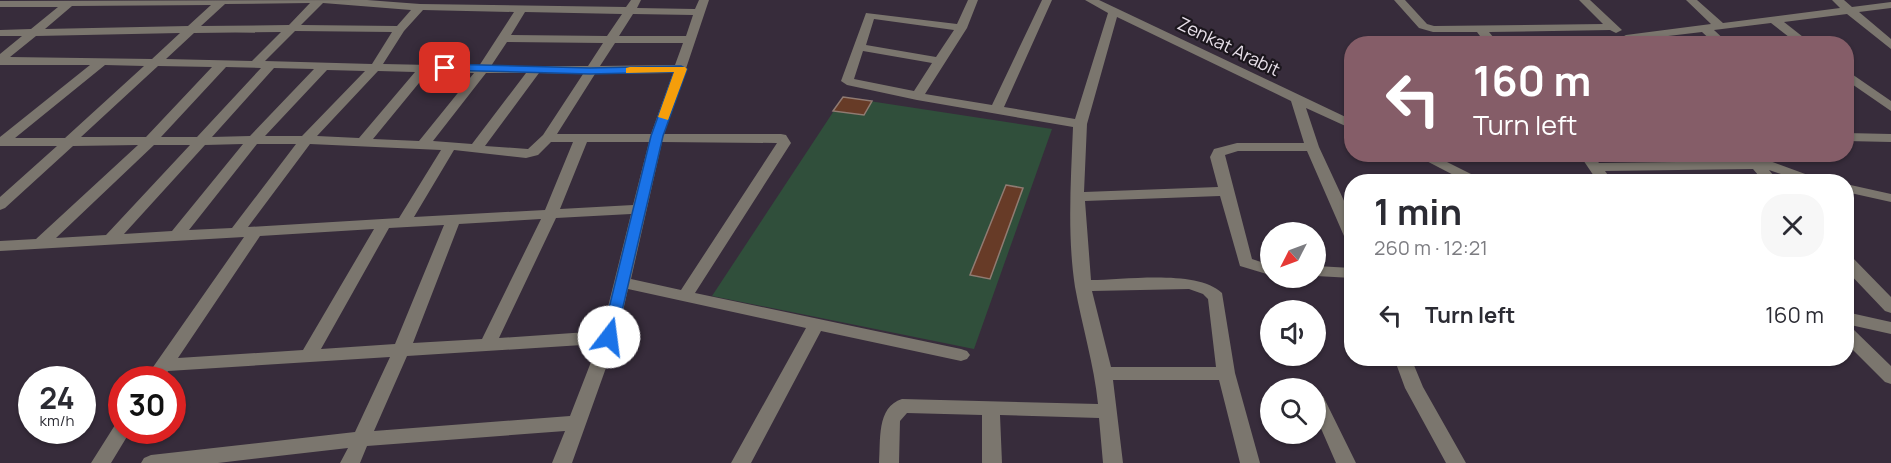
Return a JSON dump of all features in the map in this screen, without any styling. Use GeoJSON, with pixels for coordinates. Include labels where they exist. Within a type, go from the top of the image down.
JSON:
{"type":"FeatureCollection","features":[{"type":"Feature","properties":{"kind":"street"},"geometry":{"type":"LineString","coordinates":[[320,0],[420,7],[479,3],[522,9],[628,11],[701,6],[692,40],[657,136],[624,283],[609,337],[562,463]]}},
{"type":"Feature","properties":{"kind":"street"},"geometry":{"type":"LineString","coordinates":[[0,4],[320,0],[256,63]]}},
{"type":"Feature","properties":{"kind":"street"},"geometry":{"type":"LineString","coordinates":[[1,142],[306,140],[450,146],[529,153],[548,138],[636,0]]}},
{"type":"Feature","properties":{"kind":"street"},"geometry":{"type":"LineString","coordinates":[[917,96],[961,28],[973,0]]}},
{"type":"Feature","properties":{"kind":"street"},"geometry":{"type":"LineString","coordinates":[[997,109],[1047,0]]}},
{"type":"Feature","properties":{"kind":"street","name":"Zenkat Arabit"},"geometry":{"type":"LineString","coordinates":[[1090,0],[1344,122]]}},
{"type":"Feature","properties":{"kind":"street"},"geometry":{"type":"LineString","coordinates":[[1399,0],[1425,28],[1613,27]]}},
{"type":"Feature","properties":{"kind":"street"},"geometry":{"type":"LineString","coordinates":[[1584,0],[1623,36]]}},
{"type":"Feature","properties":{"kind":"street"},"geometry":{"type":"LineString","coordinates":[[1691,0],[1719,25]]}},
{"type":"Feature","properties":{"kind":"street"},"geometry":{"type":"LineString","coordinates":[[1838,0],[1891,45]]}},
{"type":"Feature","properties":{"kind":"street"},"geometry":{"type":"LineString","coordinates":[[0,205],[222,1]]}},
{"type":"Feature","properties":{"kind":"street"},"geometry":{"type":"LineString","coordinates":[[0,61],[68,4]]}},
{"type":"Feature","properties":{"kind":"street"},"geometry":{"type":"LineString","coordinates":[[1661,36],[1719,25],[1891,5]]}},
{"type":"Feature","properties":{"kind":"street"},"geometry":{"type":"LineString","coordinates":[[236,233],[306,140],[376,66],[400,30],[420,7]]}},
{"type":"Feature","properties":{"kind":"street"},"geometry":{"type":"LineString","coordinates":[[423,145],[483,69],[522,9]]}},
{"type":"Feature","properties":{"kind":"street"},"geometry":{"type":"LineString","coordinates":[[1113,463],[1104,374],[1083,286],[1077,197],[1080,124],[1114,10]]}},
{"type":"Feature","properties":{"kind":"street"},"geometry":{"type":"LineString","coordinates":[[961,28],[870,15],[847,77],[849,83],[1080,124]]}},
{"type":"Feature","properties":{"kind":"street"},"geometry":{"type":"LineString","coordinates":[[1774,20],[1795,36]]}},
{"type":"Feature","properties":{"kind":"street"},"geometry":{"type":"LineString","coordinates":[[0,33],[290,28],[400,30]]}},
{"type":"Feature","properties":{"kind":"street"},"geometry":{"type":"LineString","coordinates":[[1480,28],[1486,36]]}},
{"type":"Feature","properties":{"kind":"street"},"geometry":{"type":"LineString","coordinates":[[1705,29],[1713,36]]}},
{"type":"Feature","properties":{"kind":"street"},"geometry":{"type":"LineString","coordinates":[[502,38],[692,40]]}},
{"type":"Feature","properties":{"kind":"street"},"geometry":{"type":"LineString","coordinates":[[858,46],[940,61]]}},
{"type":"Feature","properties":{"kind":"street"},"geometry":{"type":"LineString","coordinates":[[0,61],[104,60],[590,71],[681,69]]}},
{"type":"Feature","properties":{"kind":"street"},"geometry":{"type":"LineString","coordinates":[[1,142],[104,60]]}},
{"type":"Feature","properties":{"kind":"street"},"geometry":{"type":"LineString","coordinates":[[41,243],[149,142],[223,63]]}},
{"type":"Feature","properties":{"kind":"street"},"geometry":{"type":"LineString","coordinates":[[111,239],[271,64]]}},
{"type":"Feature","properties":{"kind":"street"},"geometry":{"type":"LineString","coordinates":[[176,236],[253,141],[325,65]]}},
{"type":"Feature","properties":{"kind":"street"},"geometry":{"type":"LineString","coordinates":[[361,144],[426,68]]}},
{"type":"Feature","properties":{"kind":"street"},"geometry":{"type":"LineString","coordinates":[[475,150],[535,70]]}},
{"type":"Feature","properties":{"kind":"street"},"geometry":{"type":"LineString","coordinates":[[1854,80],[1891,106]]}},
{"type":"Feature","properties":{"kind":"street"},"geometry":{"type":"LineString","coordinates":[[1297,101],[1312,147],[1344,218]]}},
{"type":"Feature","properties":{"kind":"street"},"geometry":{"type":"LineString","coordinates":[[548,138],[776,136],[784,140],[686,296]]}},
{"type":"Feature","properties":{"kind":"street"},"geometry":{"type":"LineString","coordinates":[[1854,136],[1891,138]]}},
{"type":"Feature","properties":{"kind":"street"},"geometry":{"type":"LineString","coordinates":[[488,344],[551,214],[582,137]]}},
{"type":"Feature","properties":{"kind":"street"},"geometry":{"type":"LineString","coordinates":[[404,222],[450,146]]}},
{"type":"Feature","properties":{"kind":"street"},"geometry":{"type":"LineString","coordinates":[[1260,267],[1245,262],[1224,191],[1217,157],[1220,152],[1237,147],[1312,147]]}},
{"type":"Feature","properties":{"kind":"street"},"geometry":{"type":"LineString","coordinates":[[1436,162],[1463,174]]}},
{"type":"Feature","properties":{"kind":"street"},"geometry":{"type":"LineString","coordinates":[[1591,162],[1600,174]]}},
{"type":"Feature","properties":{"kind":"street"},"geometry":{"type":"LineString","coordinates":[[1595,167],[1730,162]]}},
{"type":"Feature","properties":{"kind":"street"},"geometry":{"type":"LineString","coordinates":[[1760,162],[1796,174]]}},
{"type":"Feature","properties":{"kind":"street"},"geometry":{"type":"LineString","coordinates":[[0,189],[17,188]]}},
{"type":"Feature","properties":{"kind":"street"},"geometry":{"type":"LineString","coordinates":[[1854,190],[1890,199]]}},
{"type":"Feature","properties":{"kind":"street"},"geometry":{"type":"LineString","coordinates":[[1077,197],[1224,191]]}},
{"type":"Feature","properties":{"kind":"street"},"geometry":{"type":"LineString","coordinates":[[0,246],[640,209]]}},
{"type":"Feature","properties":{"kind":"street"},"geometry":{"type":"LineString","coordinates":[[350,463],[402,349],[453,220]]}},
{"type":"Feature","properties":{"kind":"street"},"geometry":{"type":"LineString","coordinates":[[309,354],[385,223]]}},
{"type":"Feature","properties":{"kind":"street"},"geometry":{"type":"LineString","coordinates":[[162,366],[255,232]]}},
{"type":"Feature","properties":{"kind":"street"},"geometry":{"type":"LineString","coordinates":[[1854,268],[1891,307]]}},
{"type":"Feature","properties":{"kind":"street"},"geometry":{"type":"LineString","coordinates":[[1326,272],[1344,273]]}},
{"type":"Feature","properties":{"kind":"street"},"geometry":{"type":"LineString","coordinates":[[624,283],[961,355]]}},
{"type":"Feature","properties":{"kind":"street"},"geometry":{"type":"LineString","coordinates":[[1083,286],[1189,284],[1209,290],[1216,297],[1226,373],[1250,463]]}},
{"type":"Feature","properties":{"kind":"street"},"geometry":{"type":"LineString","coordinates":[[1854,320],[1891,328]]}},
{"type":"Feature","properties":{"kind":"street"},"geometry":{"type":"LineString","coordinates":[[741,463],[816,324]]}},
{"type":"Feature","properties":{"kind":"street"},"geometry":{"type":"LineString","coordinates":[[186,369],[309,354],[609,337]]}},
{"type":"Feature","properties":{"kind":"street"},"geometry":{"type":"LineString","coordinates":[[1854,341],[1891,377]]}},
{"type":"Feature","properties":{"kind":"street"},"geometry":{"type":"LineString","coordinates":[[1405,366],[1414,388],[1456,463]]}},
{"type":"Feature","properties":{"kind":"street"},"geometry":{"type":"LineString","coordinates":[[1104,374],[1226,373]]}},
{"type":"Feature","properties":{"kind":"street"},"geometry":{"type":"LineString","coordinates":[[888,463],[891,419],[902,406],[1108,411]]}},
{"type":"Feature","properties":{"kind":"street"},"geometry":{"type":"LineString","coordinates":[[992,407],[992,463]]}},
{"type":"Feature","properties":{"kind":"street"},"geometry":{"type":"LineString","coordinates":[[1326,420],[1346,463]]}},
{"type":"Feature","properties":{"kind":"street"},"geometry":{"type":"LineString","coordinates":[[151,463],[360,439],[578,423]]}},
{"type":"Feature","properties":{"kind":"street"},"geometry":{"type":"LineString","coordinates":[[101,463],[113,444]]}},
{"type":"Feature","properties":{"kind":"green space"},"geometry":{"type":"Polygon","coordinates":[[[843,97],[1052,129],[974,349],[712,296],[843,97]]]}},
{"type":"Feature","properties":{"kind":"building"},"geometry":{"type":"Polygon","coordinates":[[[843,97],[872,101],[864,115],[833,111],[843,97]]]}},
{"type":"Feature","properties":{"kind":"building"},"geometry":{"type":"Polygon","coordinates":[[[1006,185],[1023,188],[990,279],[970,275],[1006,185]]]}},
{"type":"Feature","properties":{"kind":"slow traffic"},"geometry":{"type":"LineString","coordinates":[[630,70],[681,69],[664,117]]}},
{"type":"Feature","properties":{"kind":"route"},"geometry":{"type":"LineString","coordinates":[[445,68],[590,71],[681,69],[657,136],[624,283],[609,337]]}}]}
